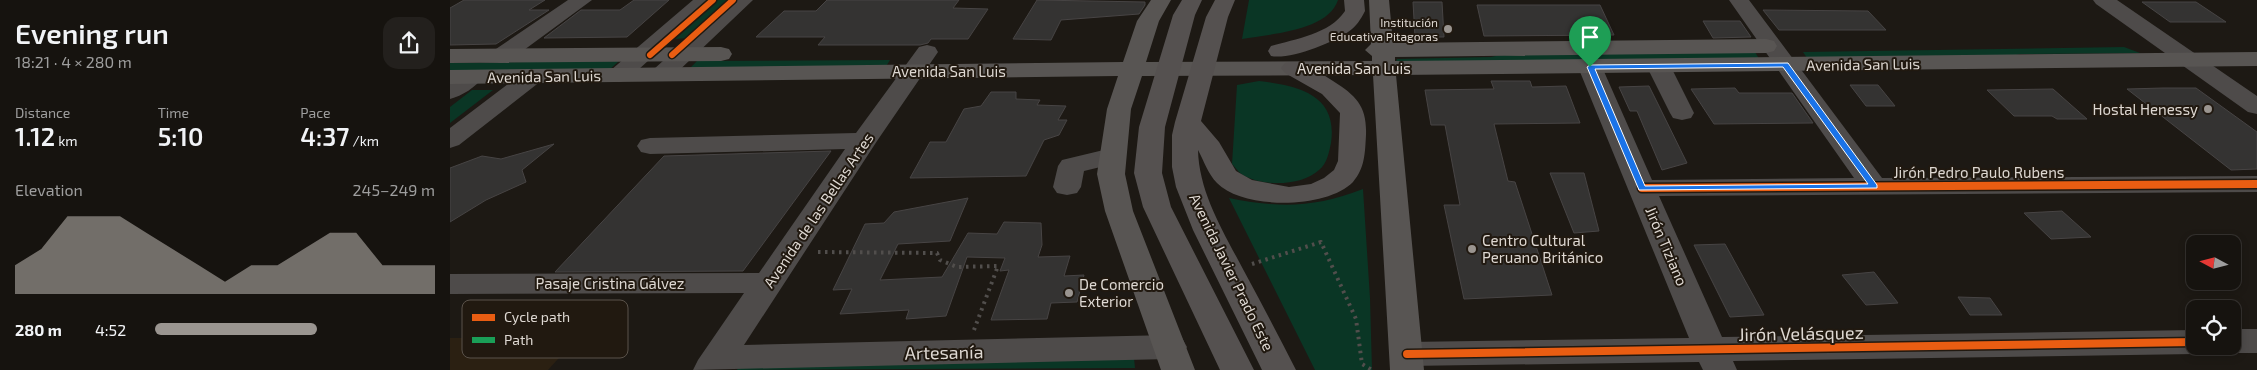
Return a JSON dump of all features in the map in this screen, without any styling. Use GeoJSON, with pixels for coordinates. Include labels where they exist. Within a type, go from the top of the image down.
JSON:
{"type":"FeatureCollection","features":[{"type":"Feature","properties":{"kind":"highway"},"geometry":{"type":"LineString","coordinates":[[1192,0],[1184,15],[1152,127],[1148,173],[1157,207],[1237,370]]}},
{"type":"Feature","properties":{"kind":"highway","name":"Avenida Javier Prado Este"},"geometry":{"type":"LineString","coordinates":[[1225,0],[1216,17],[1188,122],[1185,167],[1190,187],[1208,230],[1279,370]]}},
{"type":"Feature","properties":{"kind":"highway"},"geometry":{"type":"LineString","coordinates":[[1276,60],[1346,23],[1355,11],[1354,0]]}},
{"type":"Feature","properties":{"kind":"highway"},"geometry":{"type":"LineString","coordinates":[[1188,122],[1210,148],[1223,173],[1239,185],[1252,191],[1285,196],[1327,188],[1345,174],[1353,156],[1354,117],[1350,106],[1335,94],[1276,60]]}},
{"type":"Feature","properties":{"kind":"main road"},"geometry":{"type":"LineString","coordinates":[[1161,0],[1148,21],[1144,61],[1117,116],[1112,156],[1112,181],[1120,211],[1174,359]]}},
{"type":"Feature","properties":{"kind":"main road"},"geometry":{"type":"LineString","coordinates":[[1379,0],[1407,362]]}},
{"type":"Feature","properties":{"kind":"main road","name":"Avenida San Luis"},"geometry":{"type":"LineString","coordinates":[[450,56],[683,55],[921,61],[1384,60],[1778,55],[2163,42],[2257,42]]}},
{"type":"Feature","properties":{"kind":"main road","name":"Avenida San Luis"},"geometry":{"type":"LineString","coordinates":[[1384,60],[1590,67],[1659,67],[1778,55],[2188,60],[2257,59]]}},
{"type":"Feature","properties":{"kind":"main road","name":"Avenida San Luis"},"geometry":{"type":"LineString","coordinates":[[460,77],[662,74],[921,61]]}},
{"type":"Feature","properties":{"kind":"street"},"geometry":{"type":"LineString","coordinates":[[500,56],[582,0]]}},
{"type":"Feature","properties":{"kind":"street"},"geometry":{"type":"LineString","coordinates":[[618,75],[705,0]]}},
{"type":"Feature","properties":{"kind":"street"},"geometry":{"type":"LineString","coordinates":[[662,74],[743,0]]}},
{"type":"Feature","properties":{"kind":"street"},"geometry":{"type":"LineString","coordinates":[[1739,0],[1874,187]]}},
{"type":"Feature","properties":{"kind":"street"},"geometry":{"type":"LineString","coordinates":[[2103,0],[2257,107]]}},
{"type":"Feature","properties":{"kind":"street","name":"Avenida de las Bellas Artes"},"geometry":{"type":"LineString","coordinates":[[714,364],[921,61]]}},
{"type":"Feature","properties":{"kind":"street","name":"Jirón Tiziano"},"geometry":{"type":"LineString","coordinates":[[1590,67],[1716,360]]}},
{"type":"Feature","properties":{"kind":"street"},"geometry":{"type":"LineString","coordinates":[[1659,67],[1682,113]]}},
{"type":"Feature","properties":{"kind":"street"},"geometry":{"type":"LineString","coordinates":[[450,140],[534,76]]}},
{"type":"Feature","properties":{"kind":"street"},"geometry":{"type":"LineString","coordinates":[[450,92],[460,77]]}},
{"type":"Feature","properties":{"kind":"street"},"geometry":{"type":"LineString","coordinates":[[650,146],[864,142]]}},
{"type":"Feature","properties":{"kind":"street"},"geometry":{"type":"LineString","coordinates":[[1067,187],[1071,166],[1083,161],[1112,156]]}},
{"type":"Feature","properties":{"kind":"street","name":"Jirón Pedro Paulo Rubens"},"geometry":{"type":"LineString","coordinates":[[1642,188],[2257,184]]}},
{"type":"Feature","properties":{"kind":"street","name":"Pasaje Cristina Gálvez"},"geometry":{"type":"LineString","coordinates":[[450,284],[769,283]]}},
{"type":"Feature","properties":{"kind":"street"},"geometry":{"type":"LineString","coordinates":[[2241,342],[2257,341]]}},
{"type":"Feature","properties":{"kind":"street","name":"Jirón Velásquez"},"geometry":{"type":"LineString","coordinates":[[1407,362],[1716,360],[2186,342]]}},
{"type":"Feature","properties":{"kind":"street","name":"Artesanía"},"geometry":{"type":"LineString","coordinates":[[714,364],[966,352],[1174,359]]}},
{"type":"Feature","properties":{"kind":"path"},"geometry":{"type":"LineString","coordinates":[[1321,242],[1356,319],[1362,364],[1372,370]]}},
{"type":"Feature","properties":{"kind":"path"},"geometry":{"type":"LineString","coordinates":[[790,252],[937,253],[940,260],[957,267],[998,266],[966,352]]}},
{"type":"Feature","properties":{"kind":"shaded area"},"geometry":{"type":"Polygon","coordinates":[[[450,338],[462,338],[462,358],[559,358],[548,370],[450,370],[450,338]]]}},
{"type":"Feature","properties":{"kind":"green space"},"geometry":{"type":"Polygon","coordinates":[[[718,0],[731,0],[688,38],[675,39],[718,0]]]}},
{"type":"Feature","properties":{"kind":"green space"},"geometry":{"type":"Polygon","coordinates":[[[1249,0],[1338,0],[1332,10],[1311,25],[1282,33],[1242,39],[1249,0]]]}},
{"type":"Feature","properties":{"kind":"green space"},"geometry":{"type":"Polygon","coordinates":[[[2124,47],[2140,53],[2020,54],[2005,58],[1809,61],[1803,52],[2124,47]]]}},
{"type":"Feature","properties":{"kind":"green space"},"geometry":{"type":"Polygon","coordinates":[[[1755,52],[1761,62],[1396,62],[1397,59],[1491,57],[1510,53],[1755,52]]]}},
{"type":"Feature","properties":{"kind":"green space"},"geometry":{"type":"Polygon","coordinates":[[[890,60],[885,68],[688,70],[697,61],[890,60]]]}},
{"type":"Feature","properties":{"kind":"green space"},"geometry":{"type":"Polygon","coordinates":[[[619,61],[608,71],[450,73],[450,63],[619,61]]]}},
{"type":"Feature","properties":{"kind":"green space"},"geometry":{"type":"Polygon","coordinates":[[[1259,81],[1301,90],[1322,103],[1328,113],[1332,126],[1331,143],[1326,161],[1312,175],[1293,182],[1261,182],[1242,174],[1232,164],[1237,85],[1259,81]]]}},
{"type":"Feature","properties":{"kind":"green space"},"geometry":{"type":"Polygon","coordinates":[[[472,90],[493,90],[450,123],[450,107],[472,90]]]}},
{"type":"Feature","properties":{"kind":"green space"},"geometry":{"type":"Polygon","coordinates":[[[1363,189],[1370,298],[1372,370],[1315,370],[1229,198],[1280,205],[1312,203],[1329,200],[1363,189]]]}},
{"type":"Feature","properties":{"kind":"green space"},"geometry":{"type":"Polygon","coordinates":[[[1134,358],[1135,368],[737,370],[740,364],[1134,358]]]}},
{"type":"Feature","properties":{"kind":"building"},"geometry":{"type":"Polygon","coordinates":[[[464,0],[545,0],[529,10],[549,10],[496,44],[450,45],[450,8],[464,0]]]}},
{"type":"Feature","properties":{"kind":"building"},"geometry":{"type":"Polygon","coordinates":[[[634,0],[669,0],[627,37],[544,38],[581,10],[620,10],[634,0]]]}},
{"type":"Feature","properties":{"kind":"building"},"geometry":{"type":"Polygon","coordinates":[[[827,0],[959,0],[953,8],[988,9],[968,39],[931,39],[928,43],[920,45],[818,45],[825,37],[756,37],[784,11],[816,11],[827,0]]]}},
{"type":"Feature","properties":{"kind":"building"},"geometry":{"type":"Polygon","coordinates":[[[1037,0],[1145,2],[1145,5],[1139,14],[1061,20],[1051,40],[1013,39],[1037,0]]]}},
{"type":"Feature","properties":{"kind":"building"},"geometry":{"type":"Polygon","coordinates":[[[1413,2],[1442,2],[1444,37],[1415,37],[1413,2]]]}},
{"type":"Feature","properties":{"kind":"building"},"geometry":{"type":"Polygon","coordinates":[[[2142,2],[2196,2],[2226,22],[2170,22],[2142,2]]]}},
{"type":"Feature","properties":{"kind":"building"},"geometry":{"type":"Polygon","coordinates":[[[1477,5],[1600,5],[1614,35],[1484,36],[1477,5]]]}},
{"type":"Feature","properties":{"kind":"building"},"geometry":{"type":"Polygon","coordinates":[[[1763,10],[1868,11],[1886,30],[1779,30],[1763,10]]]}},
{"type":"Feature","properties":{"kind":"building"},"geometry":{"type":"Polygon","coordinates":[[[1703,21],[1740,21],[1751,37],[1713,38],[1703,21]]]}},
{"type":"Feature","properties":{"kind":"building"},"geometry":{"type":"Polygon","coordinates":[[[1491,81],[1530,81],[1532,87],[1566,86],[1580,123],[1494,124],[1508,181],[1515,182],[1552,295],[1464,299],[1444,205],[1460,205],[1445,125],[1431,125],[1425,90],[1494,89],[1491,81]]]}},
{"type":"Feature","properties":{"kind":"building"},"geometry":{"type":"Polygon","coordinates":[[[1850,85],[1878,85],[1895,106],[1866,106],[1850,85]]]}},
{"type":"Feature","properties":{"kind":"building"},"geometry":{"type":"Polygon","coordinates":[[[1649,86],[1687,163],[1662,170],[1637,111],[1630,111],[1619,87],[1649,86]]]}},
{"type":"Feature","properties":{"kind":"building"},"geometry":{"type":"Polygon","coordinates":[[[1735,88],[1739,93],[1792,93],[1813,123],[1714,124],[1691,89],[1735,88]]]}},
{"type":"Feature","properties":{"kind":"building"},"geometry":{"type":"Polygon","coordinates":[[[2196,88],[2257,132],[2257,169],[2231,170],[2127,89],[2196,88]]]}},
{"type":"Feature","properties":{"kind":"building"},"geometry":{"type":"Polygon","coordinates":[[[2053,89],[2087,119],[2057,119],[2052,116],[2014,116],[1987,90],[2053,89]]]}},
{"type":"Feature","properties":{"kind":"building"},"geometry":{"type":"Polygon","coordinates":[[[991,92],[1016,92],[1016,99],[1040,100],[1037,105],[1066,106],[1058,120],[1067,120],[1059,135],[1044,140],[1026,176],[910,178],[930,142],[946,142],[964,109],[981,106],[991,92]]]}},
{"type":"Feature","properties":{"kind":"building"},"geometry":{"type":"Polygon","coordinates":[[[554,144],[522,170],[526,182],[486,200],[450,222],[450,168],[482,156],[501,159],[554,144]]]}},
{"type":"Feature","properties":{"kind":"building"},"geometry":{"type":"Polygon","coordinates":[[[831,151],[743,271],[555,272],[664,156],[831,151]]]}},
{"type":"Feature","properties":{"kind":"building"},"geometry":{"type":"Polygon","coordinates":[[[1550,173],[1584,173],[1599,231],[1574,233],[1550,173]]]}},
{"type":"Feature","properties":{"kind":"building"},"geometry":{"type":"Polygon","coordinates":[[[968,198],[950,241],[898,244],[880,280],[942,277],[968,233],[997,234],[1004,222],[1041,223],[1042,245],[1038,257],[1070,256],[1064,276],[1084,275],[1077,302],[1051,303],[1047,319],[991,320],[1009,270],[1000,271],[1005,258],[967,257],[946,316],[906,319],[909,310],[840,314],[852,289],[833,290],[865,224],[884,223],[894,212],[968,198]]]}},
{"type":"Feature","properties":{"kind":"building"},"geometry":{"type":"Polygon","coordinates":[[[2062,211],[2091,237],[2051,239],[2024,213],[2062,211]]]}},
{"type":"Feature","properties":{"kind":"building"},"geometry":{"type":"Polygon","coordinates":[[[1725,244],[1764,315],[1730,317],[1694,245],[1725,244]]]}},
{"type":"Feature","properties":{"kind":"building"},"geometry":{"type":"Polygon","coordinates":[[[1874,272],[1898,303],[1866,305],[1842,275],[1874,272]]]}},
{"type":"Feature","properties":{"kind":"building"},"geometry":{"type":"Polygon","coordinates":[[[1958,297],[1990,298],[2002,315],[1970,315],[1958,297]]]}},
{"type":"Feature","properties":{"kind":"marked path"},"geometry":{"type":"LineString","coordinates":[[1785,64],[1874,187]]}},
{"type":"Feature","properties":{"kind":"cycle path"},"geometry":{"type":"LineString","coordinates":[[650,55],[713,0]]}},
{"type":"Feature","properties":{"kind":"cycle path"},"geometry":{"type":"LineString","coordinates":[[672,55],[733,0]]}},
{"type":"Feature","properties":{"kind":"cycle path"},"geometry":{"type":"LineString","coordinates":[[1642,188],[2257,184]]}},
{"type":"Feature","properties":{"kind":"cycle path"},"geometry":{"type":"LineString","coordinates":[[1407,354],[2186,342]]}},
{"type":"Feature","properties":{"kind":"place","name":"Institución Educativa Pitagoras"},"geometry":{"type":"Point","coordinates":[1448,29]}},
{"type":"Feature","properties":{"kind":"place","name":"Hostal Henessy"},"geometry":{"type":"Point","coordinates":[2208,109]}},
{"type":"Feature","properties":{"kind":"place","name":"Centro Cultural Peruano Británico"},"geometry":{"type":"Point","coordinates":[1472,249]}},
{"type":"Feature","properties":{"kind":"place","name":"De Comercio Exterior"},"geometry":{"type":"Point","coordinates":[1069,293]}},
{"type":"Feature","properties":{"kind":"route"},"geometry":{"type":"LineString","coordinates":[[1785,64],[1874,187],[1642,188],[1590,67],[1785,64]]}}]}
